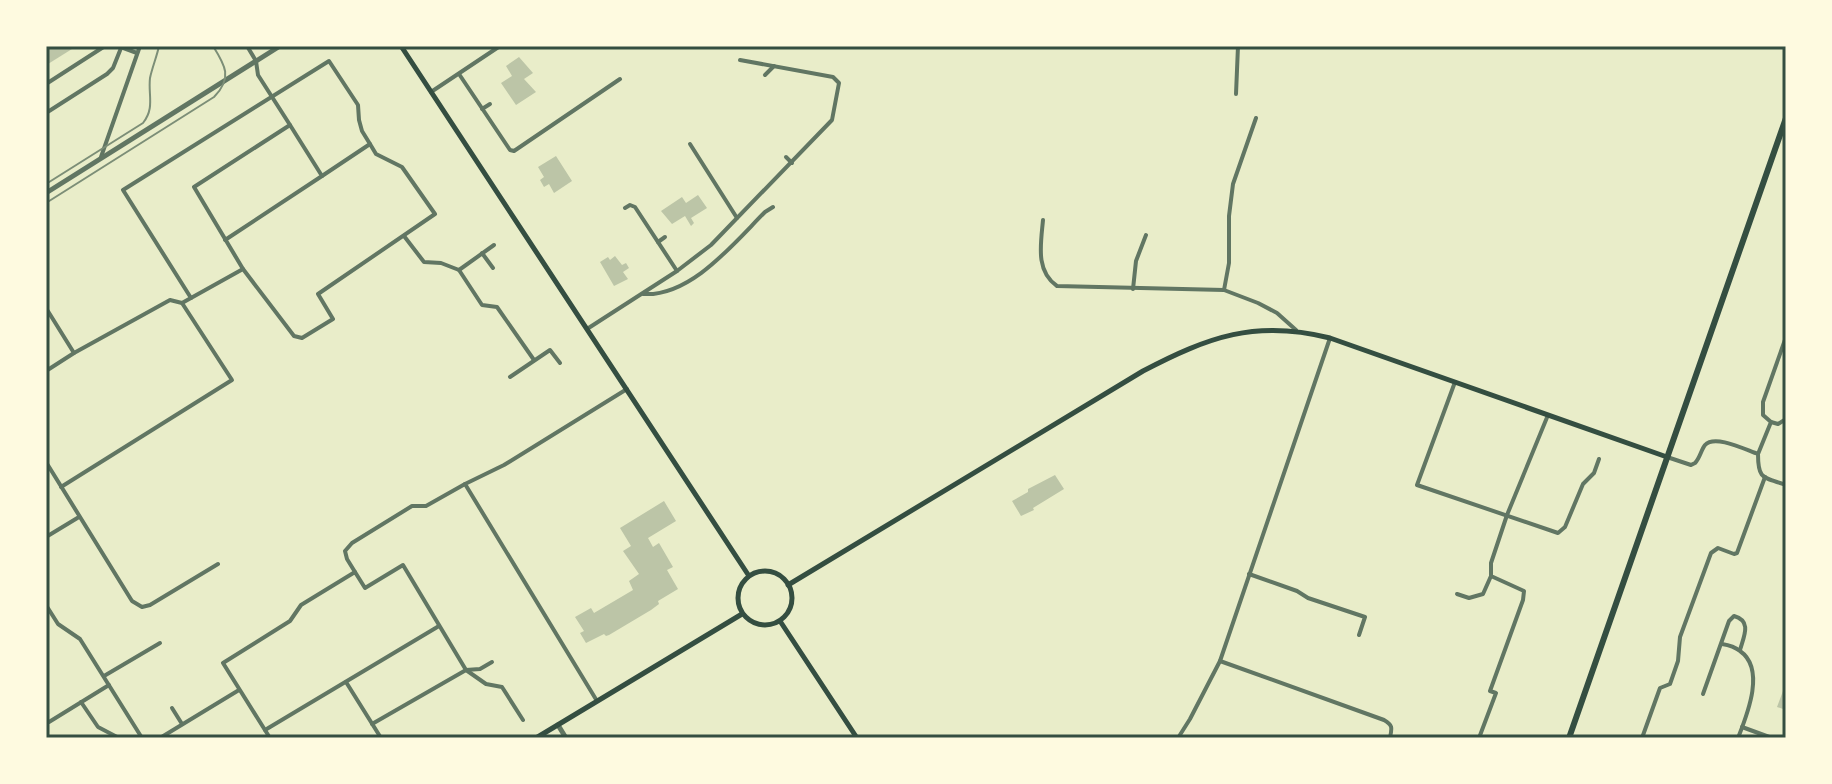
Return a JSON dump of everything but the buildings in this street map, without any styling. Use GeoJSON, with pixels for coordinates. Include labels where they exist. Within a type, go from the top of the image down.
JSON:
{"type":"FeatureCollection","features":[{"type":"Feature","properties":{"kind":"main road"},"geometry":{"type":"LineString","coordinates":[[401,46],[749,576]]}},
{"type":"Feature","properties":{"kind":"main road"},"geometry":{"type":"LineString","coordinates":[[1569,738],[1786,118]]}},
{"type":"Feature","properties":{"kind":"main road"},"geometry":{"type":"LineString","coordinates":[[788,585],[1143,371],[1222,337],[1267,329],[1296,330],[1330,338],[1667,457]]}},
{"type":"Feature","properties":{"kind":"main road"},"geometry":{"type":"LineString","coordinates":[[763,571],[772,572],[788,585],[791,607],[780,621],[764,626],[756,624],[738,607],[738,591],[749,576],[763,571]]}},
{"type":"Feature","properties":{"kind":"main road"},"geometry":{"type":"LineString","coordinates":[[536,738],[742,614]]}},
{"type":"Feature","properties":{"kind":"main road"},"geometry":{"type":"LineString","coordinates":[[780,621],[857,738]]}},
{"type":"Feature","properties":{"kind":"street"},"geometry":{"type":"LineString","coordinates":[[46,84],[105,46]]}},
{"type":"Feature","properties":{"kind":"street"},"geometry":{"type":"LineString","coordinates":[[101,158],[140,46]]}},
{"type":"Feature","properties":{"kind":"street"},"geometry":{"type":"LineString","coordinates":[[247,46],[256,61],[258,75],[322,176]]}},
{"type":"Feature","properties":{"kind":"street"},"geometry":{"type":"LineString","coordinates":[[46,193],[280,46]]}},
{"type":"Feature","properties":{"kind":"street"},"geometry":{"type":"LineString","coordinates":[[431,92],[500,46]]}},
{"type":"Feature","properties":{"kind":"street"},"geometry":{"type":"LineString","coordinates":[[1236,94],[1238,46]]}},
{"type":"Feature","properties":{"kind":"street"},"geometry":{"type":"LineString","coordinates":[[46,113],[107,74],[113,68],[120,47],[137,53]]}},
{"type":"Feature","properties":{"kind":"street"},"geometry":{"type":"LineString","coordinates":[[473,55],[477,62]]}},
{"type":"Feature","properties":{"kind":"street"},"geometry":{"type":"LineString","coordinates":[[587,329],[703,252],[832,120],[839,83],[833,77],[740,60]]}},
{"type":"Feature","properties":{"kind":"street"},"geometry":{"type":"LineString","coordinates":[[191,298],[123,190],[329,61],[358,105],[362,131],[376,154],[402,167],[435,214],[318,294],[333,319],[302,338],[294,336],[243,269],[194,187],[290,125]]}},
{"type":"Feature","properties":{"kind":"street"},"geometry":{"type":"LineString","coordinates":[[765,75],[774,66]]}},
{"type":"Feature","properties":{"kind":"street"},"geometry":{"type":"LineString","coordinates":[[459,74],[510,150],[514,151],[620,79]]}},
{"type":"Feature","properties":{"kind":"street"},"geometry":{"type":"LineString","coordinates":[[482,109],[490,104]]}},
{"type":"Feature","properties":{"kind":"street"},"geometry":{"type":"LineString","coordinates":[[1224,290],[1229,263],[1233,184],[1256,118]]}},
{"type":"Feature","properties":{"kind":"street"},"geometry":{"type":"LineString","coordinates":[[225,240],[370,144]]}},
{"type":"Feature","properties":{"kind":"street"},"geometry":{"type":"LineString","coordinates":[[690,144],[737,218]]}},
{"type":"Feature","properties":{"kind":"street"},"geometry":{"type":"LineString","coordinates":[[520,149],[523,155]]}},
{"type":"Feature","properties":{"kind":"street"},"geometry":{"type":"LineString","coordinates":[[786,157],[792,163]]}},
{"type":"Feature","properties":{"kind":"street"},"geometry":{"type":"LineString","coordinates":[[625,208],[630,205],[635,207],[677,271]]}},
{"type":"Feature","properties":{"kind":"street"},"geometry":{"type":"LineString","coordinates":[[640,294],[654,295],[683,284],[713,264],[773,207]]}},
{"type":"Feature","properties":{"kind":"street"},"geometry":{"type":"LineString","coordinates":[[1043,220],[1042,264],[1049,280],[1057,286],[1224,290],[1277,313],[1296,330]]}},
{"type":"Feature","properties":{"kind":"street"},"geometry":{"type":"LineString","coordinates":[[1133,289],[1136,261],[1146,235]]}},
{"type":"Feature","properties":{"kind":"street"},"geometry":{"type":"LineString","coordinates":[[404,236],[424,262],[441,263],[459,270],[482,305],[497,307],[534,360]]}},
{"type":"Feature","properties":{"kind":"street"},"geometry":{"type":"LineString","coordinates":[[658,242],[665,237]]}},
{"type":"Feature","properties":{"kind":"street"},"geometry":{"type":"LineString","coordinates":[[459,270],[494,245]]}},
{"type":"Feature","properties":{"kind":"street"},"geometry":{"type":"LineString","coordinates":[[482,253],[493,268]]}},
{"type":"Feature","properties":{"kind":"street"},"geometry":{"type":"LineString","coordinates":[[182,303],[243,269]]}},
{"type":"Feature","properties":{"kind":"street"},"geometry":{"type":"LineString","coordinates":[[46,371],[170,300],[182,303],[232,380],[61,487]]}},
{"type":"Feature","properties":{"kind":"street"},"geometry":{"type":"LineString","coordinates":[[46,308],[74,353]]}},
{"type":"Feature","properties":{"kind":"street"},"geometry":{"type":"LineString","coordinates":[[1786,337],[1763,402],[1763,415],[1771,422],[1778,424],[1786,419]]}},
{"type":"Feature","properties":{"kind":"street"},"geometry":{"type":"LineString","coordinates":[[1178,738],[1220,661],[1330,338]]}},
{"type":"Feature","properties":{"kind":"street"},"geometry":{"type":"LineString","coordinates":[[510,377],[550,350],[560,363]]}},
{"type":"Feature","properties":{"kind":"street"},"geometry":{"type":"LineString","coordinates":[[1455,382],[1417,485],[1558,533],[1565,527],[1583,484],[1594,473],[1599,459]]}},
{"type":"Feature","properties":{"kind":"street"},"geometry":{"type":"LineString","coordinates":[[523,720],[502,687],[486,684],[466,670],[403,565],[365,588],[345,551],[352,543],[412,506],[426,506],[504,465],[627,389]]}},
{"type":"Feature","properties":{"kind":"street"},"geometry":{"type":"LineString","coordinates":[[1457,594],[1469,598],[1483,594],[1491,576],[1491,563],[1507,515],[1548,415]]}},
{"type":"Feature","properties":{"kind":"street"},"geometry":{"type":"LineString","coordinates":[[1771,422],[1758,454],[1758,471],[1786,485]]}},
{"type":"Feature","properties":{"kind":"street"},"geometry":{"type":"LineString","coordinates":[[1667,457],[1691,465],[1705,446],[1718,440],[1758,454]]}},
{"type":"Feature","properties":{"kind":"street"},"geometry":{"type":"LineString","coordinates":[[46,462],[132,601],[142,607],[218,564]]}},
{"type":"Feature","properties":{"kind":"street"},"geometry":{"type":"LineString","coordinates":[[1642,738],[1660,688],[1670,684],[1678,661],[1680,637],[1711,553],[1718,548],[1737,553],[1765,477]]}},
{"type":"Feature","properties":{"kind":"street"},"geometry":{"type":"LineString","coordinates":[[465,484],[597,701]]}},
{"type":"Feature","properties":{"kind":"street"},"geometry":{"type":"LineString","coordinates":[[46,537],[79,517]]}},
{"type":"Feature","properties":{"kind":"street"},"geometry":{"type":"LineString","coordinates":[[270,738],[223,663],[290,621],[301,605],[355,572]]}},
{"type":"Feature","properties":{"kind":"street"},"geometry":{"type":"LineString","coordinates":[[1249,574],[1365,617],[1359,635]]}},
{"type":"Feature","properties":{"kind":"street"},"geometry":{"type":"LineString","coordinates":[[1479,738],[1496,693],[1490,691],[1524,591],[1491,576]]}},
{"type":"Feature","properties":{"kind":"street"},"geometry":{"type":"LineString","coordinates":[[46,605],[58,624],[80,639],[142,738]]}},
{"type":"Feature","properties":{"kind":"street"},"geometry":{"type":"LineString","coordinates":[[1703,694],[1729,621],[1734,616],[1745,622],[1746,631],[1740,650]]}},
{"type":"Feature","properties":{"kind":"street"},"geometry":{"type":"LineString","coordinates":[[265,730],[439,626]]}},
{"type":"Feature","properties":{"kind":"street"},"geometry":{"type":"LineString","coordinates":[[104,676],[160,643]]}},
{"type":"Feature","properties":{"kind":"street"},"geometry":{"type":"LineString","coordinates":[[1721,644],[1740,650],[1747,657],[1752,670],[1753,694],[1738,738]]}},
{"type":"Feature","properties":{"kind":"street"},"geometry":{"type":"LineString","coordinates":[[1220,661],[1384,720],[1392,727],[1390,738]]}},
{"type":"Feature","properties":{"kind":"street"},"geometry":{"type":"LineString","coordinates":[[372,724],[466,670],[480,669],[492,662]]}},
{"type":"Feature","properties":{"kind":"street"},"geometry":{"type":"LineString","coordinates":[[346,682],[381,738]]}},
{"type":"Feature","properties":{"kind":"street"},"geometry":{"type":"LineString","coordinates":[[49,722],[109,685]]}},
{"type":"Feature","properties":{"kind":"street"},"geometry":{"type":"LineString","coordinates":[[160,738],[239,690]]}},
{"type":"Feature","properties":{"kind":"street"},"geometry":{"type":"LineString","coordinates":[[81,702],[98,727],[119,738]]}},
{"type":"Feature","properties":{"kind":"street"},"geometry":{"type":"LineString","coordinates":[[172,708],[182,724]]}},
{"type":"Feature","properties":{"kind":"street"},"geometry":{"type":"LineString","coordinates":[[558,725],[566,738]]}},
{"type":"Feature","properties":{"kind":"street"},"geometry":{"type":"LineString","coordinates":[[1742,727],[1772,738]]}},
{"type":"Feature","properties":{"kind":"tram line"},"geometry":{"type":"LineString","coordinates":[[46,184],[143,123],[149,112],[150,78],[159,46]]}},
{"type":"Feature","properties":{"kind":"tram line"},"geometry":{"type":"LineString","coordinates":[[46,203],[214,97],[224,84],[225,72],[213,46]]}}]}
